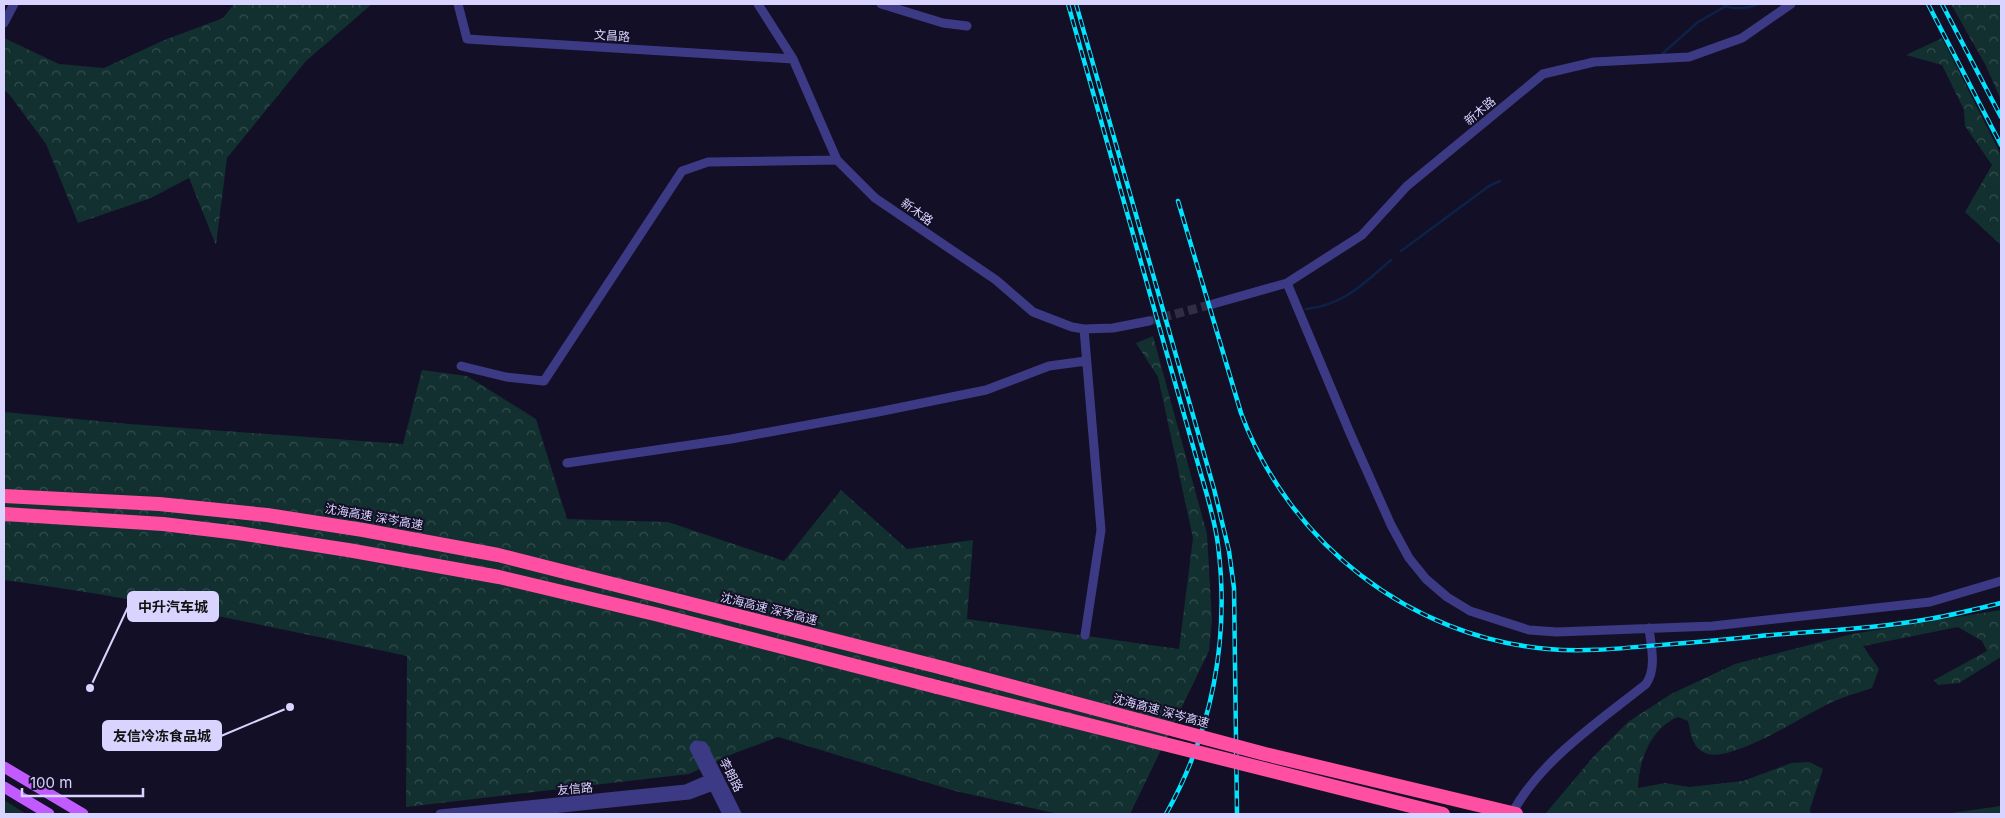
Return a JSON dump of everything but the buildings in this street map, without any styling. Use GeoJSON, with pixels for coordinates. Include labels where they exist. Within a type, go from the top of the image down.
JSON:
{"type":"FeatureCollection","features":[{"type":"Feature","properties":{"kind":"highway","name":"沈海高速 深岑高速"},"geometry":{"type":"LineString","coordinates":[[4,496],[169,505],[267,515],[363,530],[498,555],[943,668],[1265,754],[1516,814]]}},
{"type":"Feature","properties":{"kind":"highway"},"geometry":{"type":"LineString","coordinates":[[4,514],[163,524],[238,533],[500,577],[659,615],[937,688],[1443,814]]}},
{"type":"Feature","properties":{"kind":"main road"},"geometry":{"type":"LineString","coordinates":[[4,766],[83,814]]}},
{"type":"Feature","properties":{"kind":"main road"},"geometry":{"type":"LineString","coordinates":[[4,787],[49,814]]}},
{"type":"Feature","properties":{"kind":"street"},"geometry":{"type":"LineString","coordinates":[[4,23],[14,4]]}},
{"type":"Feature","properties":{"kind":"street","name":"文昌路"},"geometry":{"type":"LineString","coordinates":[[458,4],[467,39],[792,60]]}},
{"type":"Feature","properties":{"kind":"street","name":"新木路"},"geometry":{"type":"LineString","coordinates":[[758,4],[792,60],[837,160],[875,198],[996,280],[1033,312],[1072,327],[1084,329],[1113,328],[1149,321]]}},
{"type":"Feature","properties":{"kind":"street"},"geometry":{"type":"LineString","coordinates":[[881,4],[943,24],[967,26]]}},
{"type":"Feature","properties":{"kind":"street","name":"新木路"},"geometry":{"type":"LineString","coordinates":[[1213,304],[1287,283],[1362,235],[1407,186],[1543,74],[1594,62],[1689,57],[1742,38],[1791,4]]}},
{"type":"Feature","properties":{"kind":"street"},"geometry":{"type":"LineString","coordinates":[[461,366],[506,378],[544,381],[682,170],[708,162],[837,160]]}},
{"type":"Feature","properties":{"kind":"street"},"geometry":{"type":"LineString","coordinates":[[1287,283],[1391,526],[1409,558],[1426,580],[1447,597],[1470,611],[1529,630],[1557,632],[1747,624],[1930,602],[1962,595],[2001,581]]}},
{"type":"Feature","properties":{"kind":"street"},"geometry":{"type":"LineString","coordinates":[[1084,329],[1101,530],[1084,635]]}},
{"type":"Feature","properties":{"kind":"street"},"geometry":{"type":"LineString","coordinates":[[567,463],[731,440],[878,412],[986,390],[1049,366],[1086,361]]}},
{"type":"Feature","properties":{"kind":"street"},"geometry":{"type":"LineString","coordinates":[[1512,814],[1519,800],[1547,767],[1591,728],[1646,684],[1653,662],[1649,628]]}},
{"type":"Feature","properties":{"kind":"street","name":"李朗路"},"geometry":{"type":"LineString","coordinates":[[727,814],[711,783],[698,747],[737,814]]}},
{"type":"Feature","properties":{"kind":"street","name":"友信路"},"geometry":{"type":"LineString","coordinates":[[440,814],[686,789],[711,783]]}},
{"type":"Feature","properties":{"kind":"street","name":"友信路"},"geometry":{"type":"LineString","coordinates":[[503,814],[689,795],[711,783]]}},
{"type":"Feature","properties":{"kind":"green space"},"geometry":{"type":"Polygon","coordinates":[[[234,4],[372,4],[306,61],[227,158],[216,245],[189,178],[151,198],[78,223],[46,144],[4,90],[4,38],[59,64],[104,68],[162,41],[223,18],[234,4]]]}},
{"type":"Feature","properties":{"kind":"green space"},"geometry":{"type":"Polygon","coordinates":[[[1951,4],[2001,4],[2001,100],[1986,66],[1951,4]]]}},
{"type":"Feature","properties":{"kind":"green space"},"geometry":{"type":"Polygon","coordinates":[[[1942,38],[2001,155],[2001,245],[1965,212],[1992,165],[1965,126],[1964,110],[1942,65],[1906,55],[1942,38]]]}},
{"type":"Feature","properties":{"kind":"green space"},"geometry":{"type":"Polygon","coordinates":[[[1153,336],[1207,534],[1212,620],[1209,651],[1130,814],[1058,814],[955,791],[778,737],[735,753],[689,774],[406,807],[407,656],[156,604],[4,580],[4,412],[129,424],[403,444],[422,370],[467,376],[536,419],[567,519],[668,522],[784,561],[841,490],[907,549],[973,540],[967,619],[1179,649],[1193,538],[1158,377],[1136,343],[1153,336]]]}},
{"type":"Feature","properties":{"kind":"green space"},"geometry":{"type":"Polygon","coordinates":[[[2001,610],[2001,657],[1959,683],[1938,685],[1934,680],[1987,651],[1982,641],[1958,627],[1863,646],[1879,669],[1872,688],[1833,702],[1748,745],[1731,752],[1716,755],[1705,753],[1697,747],[1688,721],[1678,717],[1660,729],[1648,746],[1644,756],[1638,788],[1665,783],[1689,787],[1743,781],[1791,763],[1810,762],[1823,769],[1810,809],[1811,814],[1546,813],[1594,756],[1628,722],[1671,694],[1735,664],[1852,634],[2001,610]]]}},
{"type":"Feature","properties":{"kind":"green space"},"geometry":{"type":"Polygon","coordinates":[[[4,800],[26,814],[4,814],[4,800]]]}},
{"type":"Feature","properties":{"kind":"green space"},"geometry":{"type":"Polygon","coordinates":[[[2001,806],[2001,814],[1944,814],[2001,806]]]}},
{"type":"Feature","properties":{"kind":"waterway"},"geometry":{"type":"LineString","coordinates":[[1722,4],[1736,8],[1745,8],[1759,4]]}},
{"type":"Feature","properties":{"kind":"waterway"},"geometry":{"type":"LineString","coordinates":[[1662,54],[1698,22],[1726,6]]}},
{"type":"Feature","properties":{"kind":"waterway"},"geometry":{"type":"LineString","coordinates":[[1401,251],[1489,186],[1500,181]]}},
{"type":"Feature","properties":{"kind":"waterway"},"geometry":{"type":"LineString","coordinates":[[1306,309],[1319,307],[1342,298],[1362,285],[1391,260]]}},
{"type":"Feature","properties":{"kind":"tunnel"},"geometry":{"type":"LineString","coordinates":[[1149,321],[1213,304]]}},
{"type":"Feature","properties":{"kind":"railway"},"geometry":{"type":"LineString","coordinates":[[1068,4],[1208,498],[1218,545],[1221,615],[1219,650],[1214,684],[1206,718],[1195,751],[1182,783],[1166,814]]}},
{"type":"Feature","properties":{"kind":"railway"},"geometry":{"type":"LineString","coordinates":[[1076,4],[1214,489],[1229,551],[1234,588],[1237,814]]}},
{"type":"Feature","properties":{"kind":"railway"},"geometry":{"type":"LineString","coordinates":[[1928,4],[2001,145]]}},
{"type":"Feature","properties":{"kind":"railway"},"geometry":{"type":"LineString","coordinates":[[1942,4],[2001,117]]}},
{"type":"Feature","properties":{"kind":"railway"},"geometry":{"type":"LineString","coordinates":[[1178,201],[1241,413],[1262,460],[1290,503],[1323,542],[1361,575],[1403,603],[1449,625],[1497,641],[1548,649],[1573,650],[1598,650],[1887,625],[1965,612],[2001,603]]}},
{"type":"Feature","properties":{"kind":"place","name":"中升汽车城"},"geometry":{"type":"Point","coordinates":[90,688]}},
{"type":"Feature","properties":{"kind":"place","name":"友信冷冻食品城"},"geometry":{"type":"Point","coordinates":[290,707]}}]}
